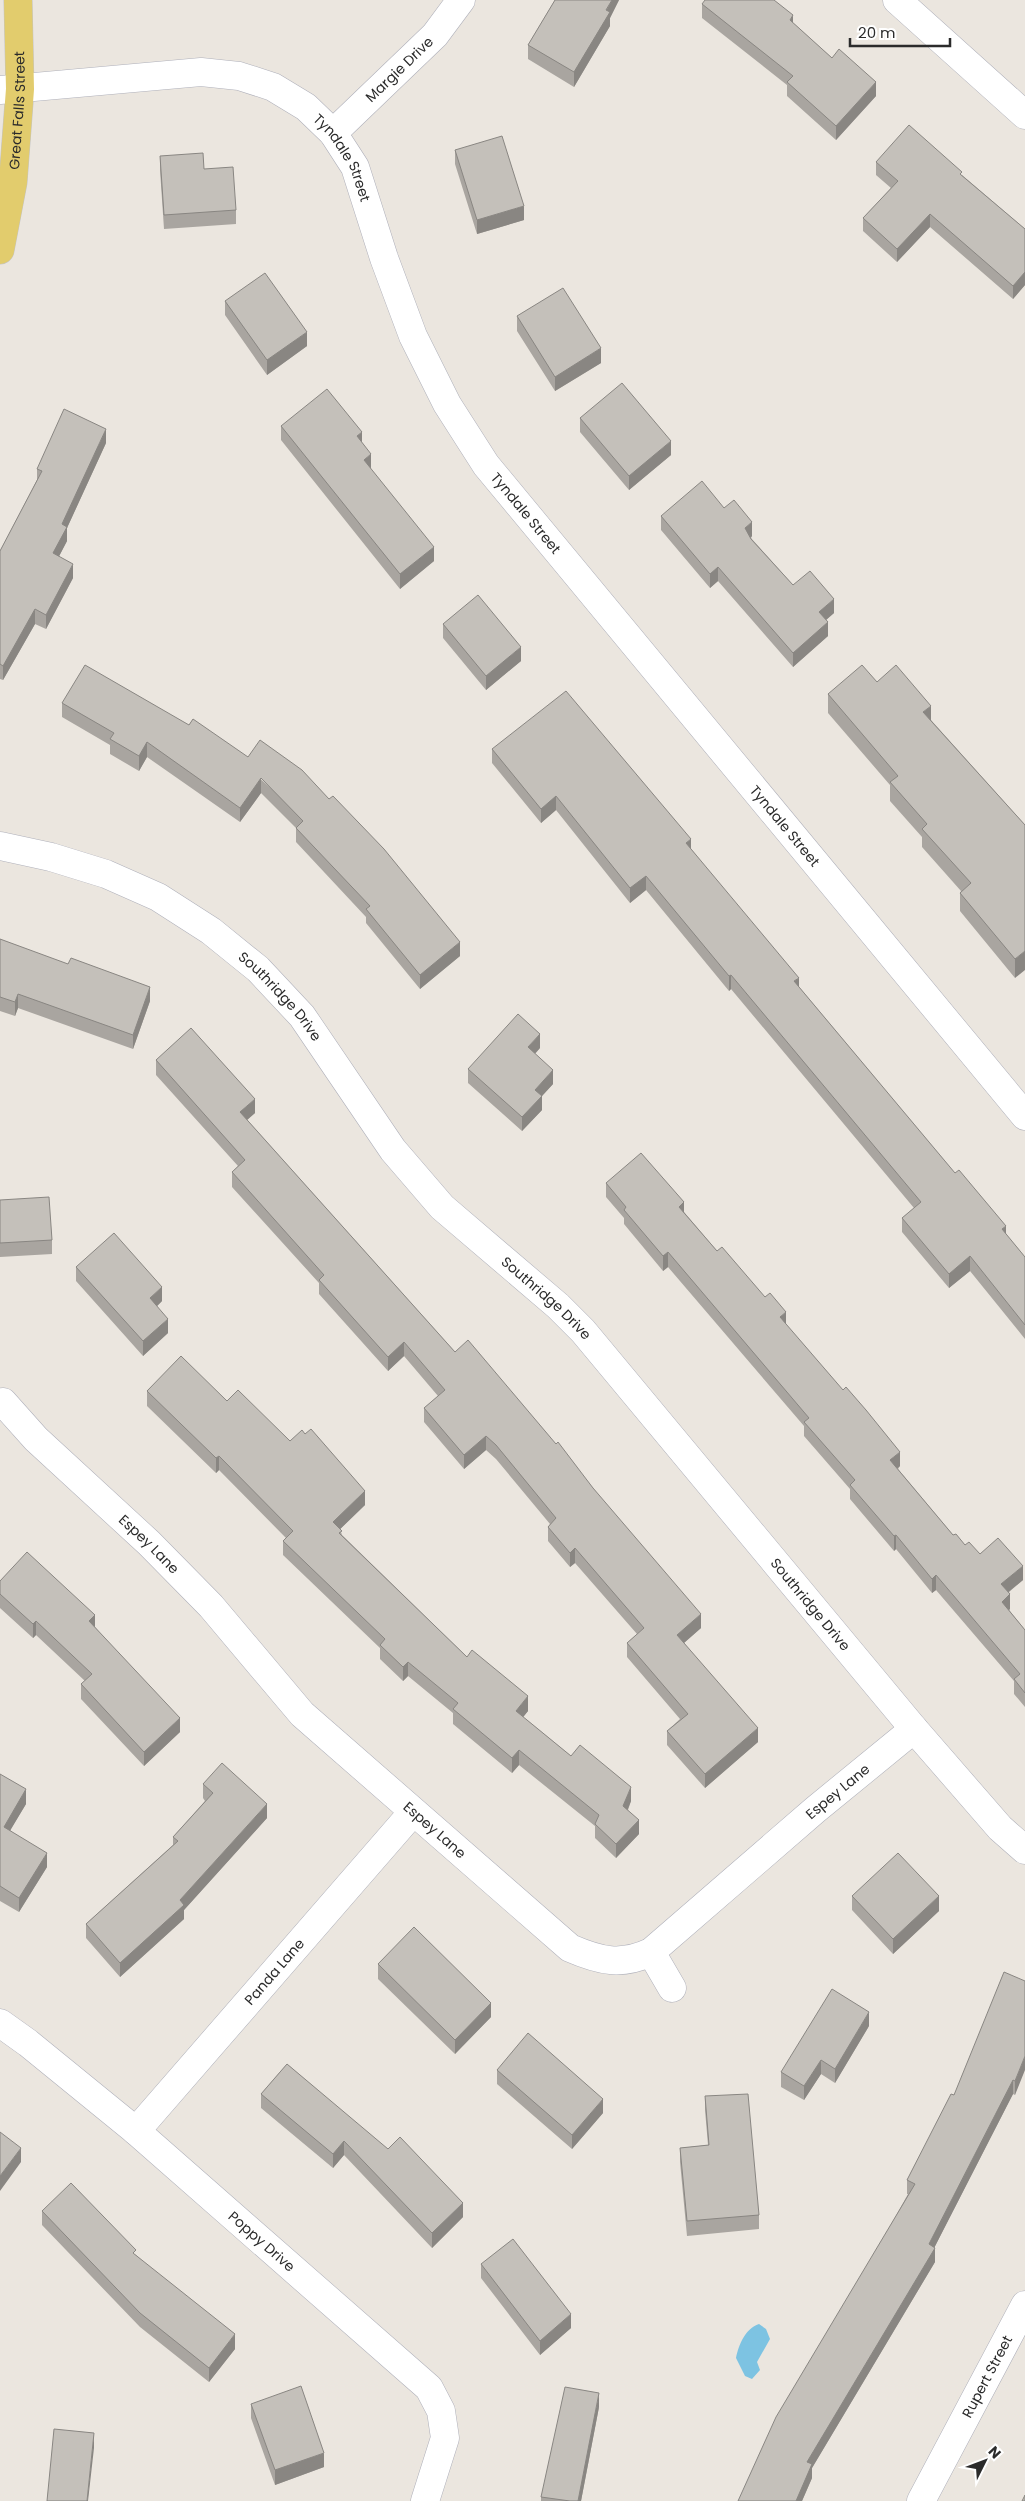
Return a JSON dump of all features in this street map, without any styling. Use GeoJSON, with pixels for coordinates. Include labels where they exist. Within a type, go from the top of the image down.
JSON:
{"type":"FeatureCollection","features":[{"type":"Feature","properties":{"kind":"main road","name":"Great Falls Street"},"geometry":{"type":"LineString","coordinates":[[0,250],[13,182],[10,90],[18,0]]}},
{"type":"Feature","properties":{"kind":"street","name":"Margie Drive"},"geometry":{"type":"LineString","coordinates":[[333,133],[435,35],[461,0]]}},
{"type":"Feature","properties":{"kind":"street"},"geometry":{"type":"LineString","coordinates":[[897,0],[1025,114]]}},
{"type":"Feature","properties":{"kind":"street","name":"Tyndale Street"},"geometry":{"type":"LineString","coordinates":[[10,90],[201,72],[239,76],[273,87],[306,107],[333,133],[355,167],[384,258],[413,336],[447,404],[486,465],[1025,1116]]}},
{"type":"Feature","properties":{"kind":"street","name":"Southridge Drive"},"geometry":{"type":"LineString","coordinates":[[0,846],[51,857],[106,874],[158,898],[211,930],[258,969],[302,1016],[393,1150],[442,1207],[558,1306],[583,1331],[914,1729],[1000,1828],[1025,1850]]}},
{"type":"Feature","properties":{"kind":"street","name":"Espey Lane"},"geometry":{"type":"LineString","coordinates":[[3,1402],[36,1439],[149,1543],[211,1606],[302,1714],[570,1948],[596,1959],[619,1961],[651,1952],[815,1810],[914,1729]]}},
{"type":"Feature","properties":{"kind":"street","name":"Panda Lane"},"geometry":{"type":"LineString","coordinates":[[136,2131],[413,1812]]}},
{"type":"Feature","properties":{"kind":"street"},"geometry":{"type":"LineString","coordinates":[[651,1952],[672,1988]]}},
{"type":"Feature","properties":{"kind":"street","name":"Poppy Drive"},"geometry":{"type":"LineString","coordinates":[[0,2024],[28,2043],[136,2131],[429,2388],[441,2412],[445,2438],[425,2501]]}},
{"type":"Feature","properties":{"kind":"street","name":"Rupert Street"},"geometry":{"type":"LineString","coordinates":[[921,2501],[1025,2305]]}},
{"type":"Feature","properties":{"kind":"water"},"geometry":{"type":"Polygon","coordinates":[[[759,2324],[766,2329],[770,2339],[757,2362],[760,2370],[752,2379],[745,2376],[736,2358],[746,2333],[759,2324]]]}},
{"type":"Feature","properties":{"kind":"building"},"geometry":{"type":"Polygon","coordinates":[[[555,0],[612,0],[606,10],[610,12],[574,72],[528,45],[555,0]]]}},
{"type":"Feature","properties":{"kind":"building"},"geometry":{"type":"Polygon","coordinates":[[[705,0],[774,0],[793,15],[790,20],[832,58],[839,49],[876,82],[836,126],[787,82],[793,76],[702,4],[705,0]]]}},
{"type":"Feature","properties":{"kind":"building"},"geometry":{"type":"Polygon","coordinates":[[[909,125],[962,172],[960,174],[1025,229],[1025,272],[1013,286],[930,214],[897,249],[863,218],[898,181],[876,162],[909,125]]]}},
{"type":"Feature","properties":{"kind":"building"},"geometry":{"type":"Polygon","coordinates":[[[502,136],[524,206],[477,220],[455,150],[502,136]]]}},
{"type":"Feature","properties":{"kind":"building"},"geometry":{"type":"Polygon","coordinates":[[[203,153],[204,169],[233,167],[236,210],[164,215],[160,156],[203,153]]]}},
{"type":"Feature","properties":{"kind":"building"},"geometry":{"type":"Polygon","coordinates":[[[265,273],[307,332],[267,360],[225,301],[265,273]]]}},
{"type":"Feature","properties":{"kind":"building"},"geometry":{"type":"Polygon","coordinates":[[[563,288],[601,348],[555,377],[517,316],[563,288]]]}},
{"type":"Feature","properties":{"kind":"building"},"geometry":{"type":"Polygon","coordinates":[[[622,383],[671,441],[629,476],[580,418],[622,383]]]}},
{"type":"Feature","properties":{"kind":"building"},"geometry":{"type":"Polygon","coordinates":[[[327,389],[362,432],[357,436],[371,454],[364,460],[434,547],[400,574],[281,426],[327,389]]]}},
{"type":"Feature","properties":{"kind":"building"},"geometry":{"type":"Polygon","coordinates":[[[64,409],[106,429],[62,524],[67,527],[53,553],[73,564],[46,615],[35,609],[3,666],[0,664],[0,551],[42,471],[37,469],[64,409]]]}},
{"type":"Feature","properties":{"kind":"building"},"geometry":{"type":"Polygon","coordinates":[[[702,481],[724,508],[734,500],[752,522],[745,528],[751,539],[793,585],[810,571],[834,599],[819,612],[828,622],[793,653],[718,567],[710,574],[661,516],[702,481]]]}},
{"type":"Feature","properties":{"kind":"building"},"geometry":{"type":"Polygon","coordinates":[[[478,595],[521,647],[486,676],[443,624],[478,595]]]}},
{"type":"Feature","properties":{"kind":"building"},"geometry":{"type":"Polygon","coordinates":[[[85,665],[189,725],[193,719],[248,757],[260,740],[302,770],[329,799],[333,796],[384,849],[460,942],[420,975],[366,909],[370,906],[296,828],[303,821],[261,778],[240,808],[147,742],[139,756],[110,739],[114,733],[62,703],[85,665]]]}},
{"type":"Feature","properties":{"kind":"building"},"geometry":{"type":"Polygon","coordinates":[[[862,665],[877,682],[896,665],[931,706],[923,712],[1025,825],[1025,951],[1015,959],[960,893],[971,883],[922,829],[927,824],[890,782],[898,776],[828,694],[862,665]]]}},
{"type":"Feature","properties":{"kind":"building"},"geometry":{"type":"Polygon","coordinates":[[[566,691],[691,839],[686,843],[799,978],[794,981],[955,1173],[959,1170],[1006,1226],[1002,1229],[1025,1257],[1025,1325],[970,1256],[949,1274],[902,1218],[921,1202],[646,876],[630,888],[556,796],[541,809],[492,749],[566,691]]]}},
{"type":"Feature","properties":{"kind":"building"},"geometry":{"type":"Polygon","coordinates":[[[0,939],[68,964],[71,958],[150,987],[133,1035],[18,994],[15,1002],[0,997],[0,939]]]}},
{"type":"Feature","properties":{"kind":"building"},"geometry":{"type":"Polygon","coordinates":[[[518,1014],[540,1034],[528,1047],[553,1070],[535,1090],[542,1096],[522,1117],[468,1069],[518,1014]]]}},
{"type":"Feature","properties":{"kind":"building"},"geometry":{"type":"Polygon","coordinates":[[[191,1028],[255,1099],[240,1112],[455,1352],[468,1340],[556,1444],[558,1442],[593,1488],[701,1614],[677,1635],[758,1728],[705,1774],[667,1731],[688,1714],[627,1643],[644,1628],[575,1548],[570,1553],[548,1527],[556,1518],[496,1445],[486,1436],[464,1455],[424,1408],[445,1390],[404,1342],[388,1357],[319,1280],[324,1275],[232,1172],[245,1160],[156,1060],[191,1028]]]}},
{"type":"Feature","properties":{"kind":"building"},"geometry":{"type":"Polygon","coordinates":[[[641,1153],[684,1202],[679,1207],[717,1251],[722,1247],[765,1297],[770,1293],[786,1312],[780,1317],[843,1390],[846,1387],[900,1452],[890,1460],[953,1535],[956,1534],[965,1545],[969,1542],[980,1554],[998,1538],[1023,1566],[1001,1584],[1010,1594],[1002,1602],[1025,1630],[1025,1693],[1014,1679],[1020,1674],[936,1575],[932,1579],[896,1535],[894,1536],[850,1485],[855,1480],[804,1422],[809,1418],[668,1252],[663,1256],[624,1210],[626,1207],[606,1183],[641,1153]]]}},
{"type":"Feature","properties":{"kind":"building"},"geometry":{"type":"Polygon","coordinates":[[[49,1197],[52,1240],[0,1243],[0,1200],[49,1197]]]}},
{"type":"Feature","properties":{"kind":"building"},"geometry":{"type":"Polygon","coordinates":[[[114,1233],[162,1287],[150,1298],[168,1319],[143,1341],[76,1267],[114,1233]]]}},
{"type":"Feature","properties":{"kind":"building"},"geometry":{"type":"Polygon","coordinates":[[[181,1356],[227,1401],[238,1390],[290,1441],[302,1430],[305,1434],[311,1429],[365,1491],[333,1522],[342,1531],[339,1533],[467,1657],[472,1650],[528,1696],[516,1711],[571,1756],[580,1745],[631,1787],[623,1806],[639,1820],[616,1844],[595,1824],[599,1815],[519,1750],[512,1758],[453,1709],[458,1703],[408,1662],[403,1667],[380,1645],[385,1639],[283,1541],[293,1531],[219,1456],[216,1458],[147,1391],[181,1356]]]}},
{"type":"Feature","properties":{"kind":"building"},"geometry":{"type":"Polygon","coordinates":[[[27,1552],[95,1615],[89,1621],[180,1718],[144,1752],[81,1684],[92,1674],[36,1621],[33,1624],[0,1594],[0,1581],[27,1552]]]}},
{"type":"Feature","properties":{"kind":"building"},"geometry":{"type":"Polygon","coordinates":[[[222,1763],[267,1804],[180,1900],[184,1905],[120,1963],[86,1924],[178,1841],[173,1837],[213,1793],[203,1784],[222,1763]]]}},
{"type":"Feature","properties":{"kind":"building"},"geometry":{"type":"Polygon","coordinates":[[[0,1774],[26,1789],[4,1827],[47,1853],[19,1898],[0,1886],[0,1774]]]}},
{"type":"Feature","properties":{"kind":"building"},"geometry":{"type":"Polygon","coordinates":[[[898,1853],[939,1896],[893,1939],[852,1896],[898,1853]]]}},
{"type":"Feature","properties":{"kind":"building"},"geometry":{"type":"Polygon","coordinates":[[[414,1927],[491,2003],[455,2040],[378,1964],[414,1927]]]}},
{"type":"Feature","properties":{"kind":"building"},"geometry":{"type":"Polygon","coordinates":[[[1004,1972],[1025,1981],[1025,2056],[1015,2081],[1013,2080],[929,2244],[935,2248],[807,2462],[812,2464],[796,2501],[738,2501],[776,2417],[915,2184],[907,2180],[951,2094],[954,2095],[1004,1972]]]}},
{"type":"Feature","properties":{"kind":"building"},"geometry":{"type":"Polygon","coordinates":[[[832,1989],[869,2012],[835,2069],[821,2060],[804,2086],[781,2072],[832,1989]]]}},
{"type":"Feature","properties":{"kind":"building"},"geometry":{"type":"Polygon","coordinates":[[[528,2033],[603,2099],[572,2135],[497,2070],[528,2033]]]}},
{"type":"Feature","properties":{"kind":"building"},"geometry":{"type":"Polygon","coordinates":[[[287,2064],[388,2149],[400,2137],[463,2203],[432,2233],[344,2141],[333,2154],[261,2094],[287,2064]]]}},
{"type":"Feature","properties":{"kind":"building"},"geometry":{"type":"Polygon","coordinates":[[[748,2094],[759,2215],[687,2221],[680,2148],[709,2145],[705,2096],[748,2094]]]}},
{"type":"Feature","properties":{"kind":"building"},"geometry":{"type":"Polygon","coordinates":[[[0,2132],[21,2148],[0,2176],[0,2132]]]}},
{"type":"Feature","properties":{"kind":"building"},"geometry":{"type":"Polygon","coordinates":[[[71,2183],[136,2250],[133,2253],[235,2334],[209,2368],[140,2313],[42,2211],[71,2183]]]}},
{"type":"Feature","properties":{"kind":"building"},"geometry":{"type":"Polygon","coordinates":[[[513,2239],[571,2314],[540,2341],[481,2264],[513,2239]]]}},
{"type":"Feature","properties":{"kind":"building"},"geometry":{"type":"Polygon","coordinates":[[[301,2386],[324,2453],[275,2470],[251,2404],[301,2386]]]}},
{"type":"Feature","properties":{"kind":"building"},"geometry":{"type":"Polygon","coordinates":[[[565,2387],[599,2393],[578,2501],[541,2497],[565,2387]]]}},
{"type":"Feature","properties":{"kind":"building"},"geometry":{"type":"Polygon","coordinates":[[[54,2429],[94,2433],[87,2501],[47,2501],[54,2429]]]}}]}
